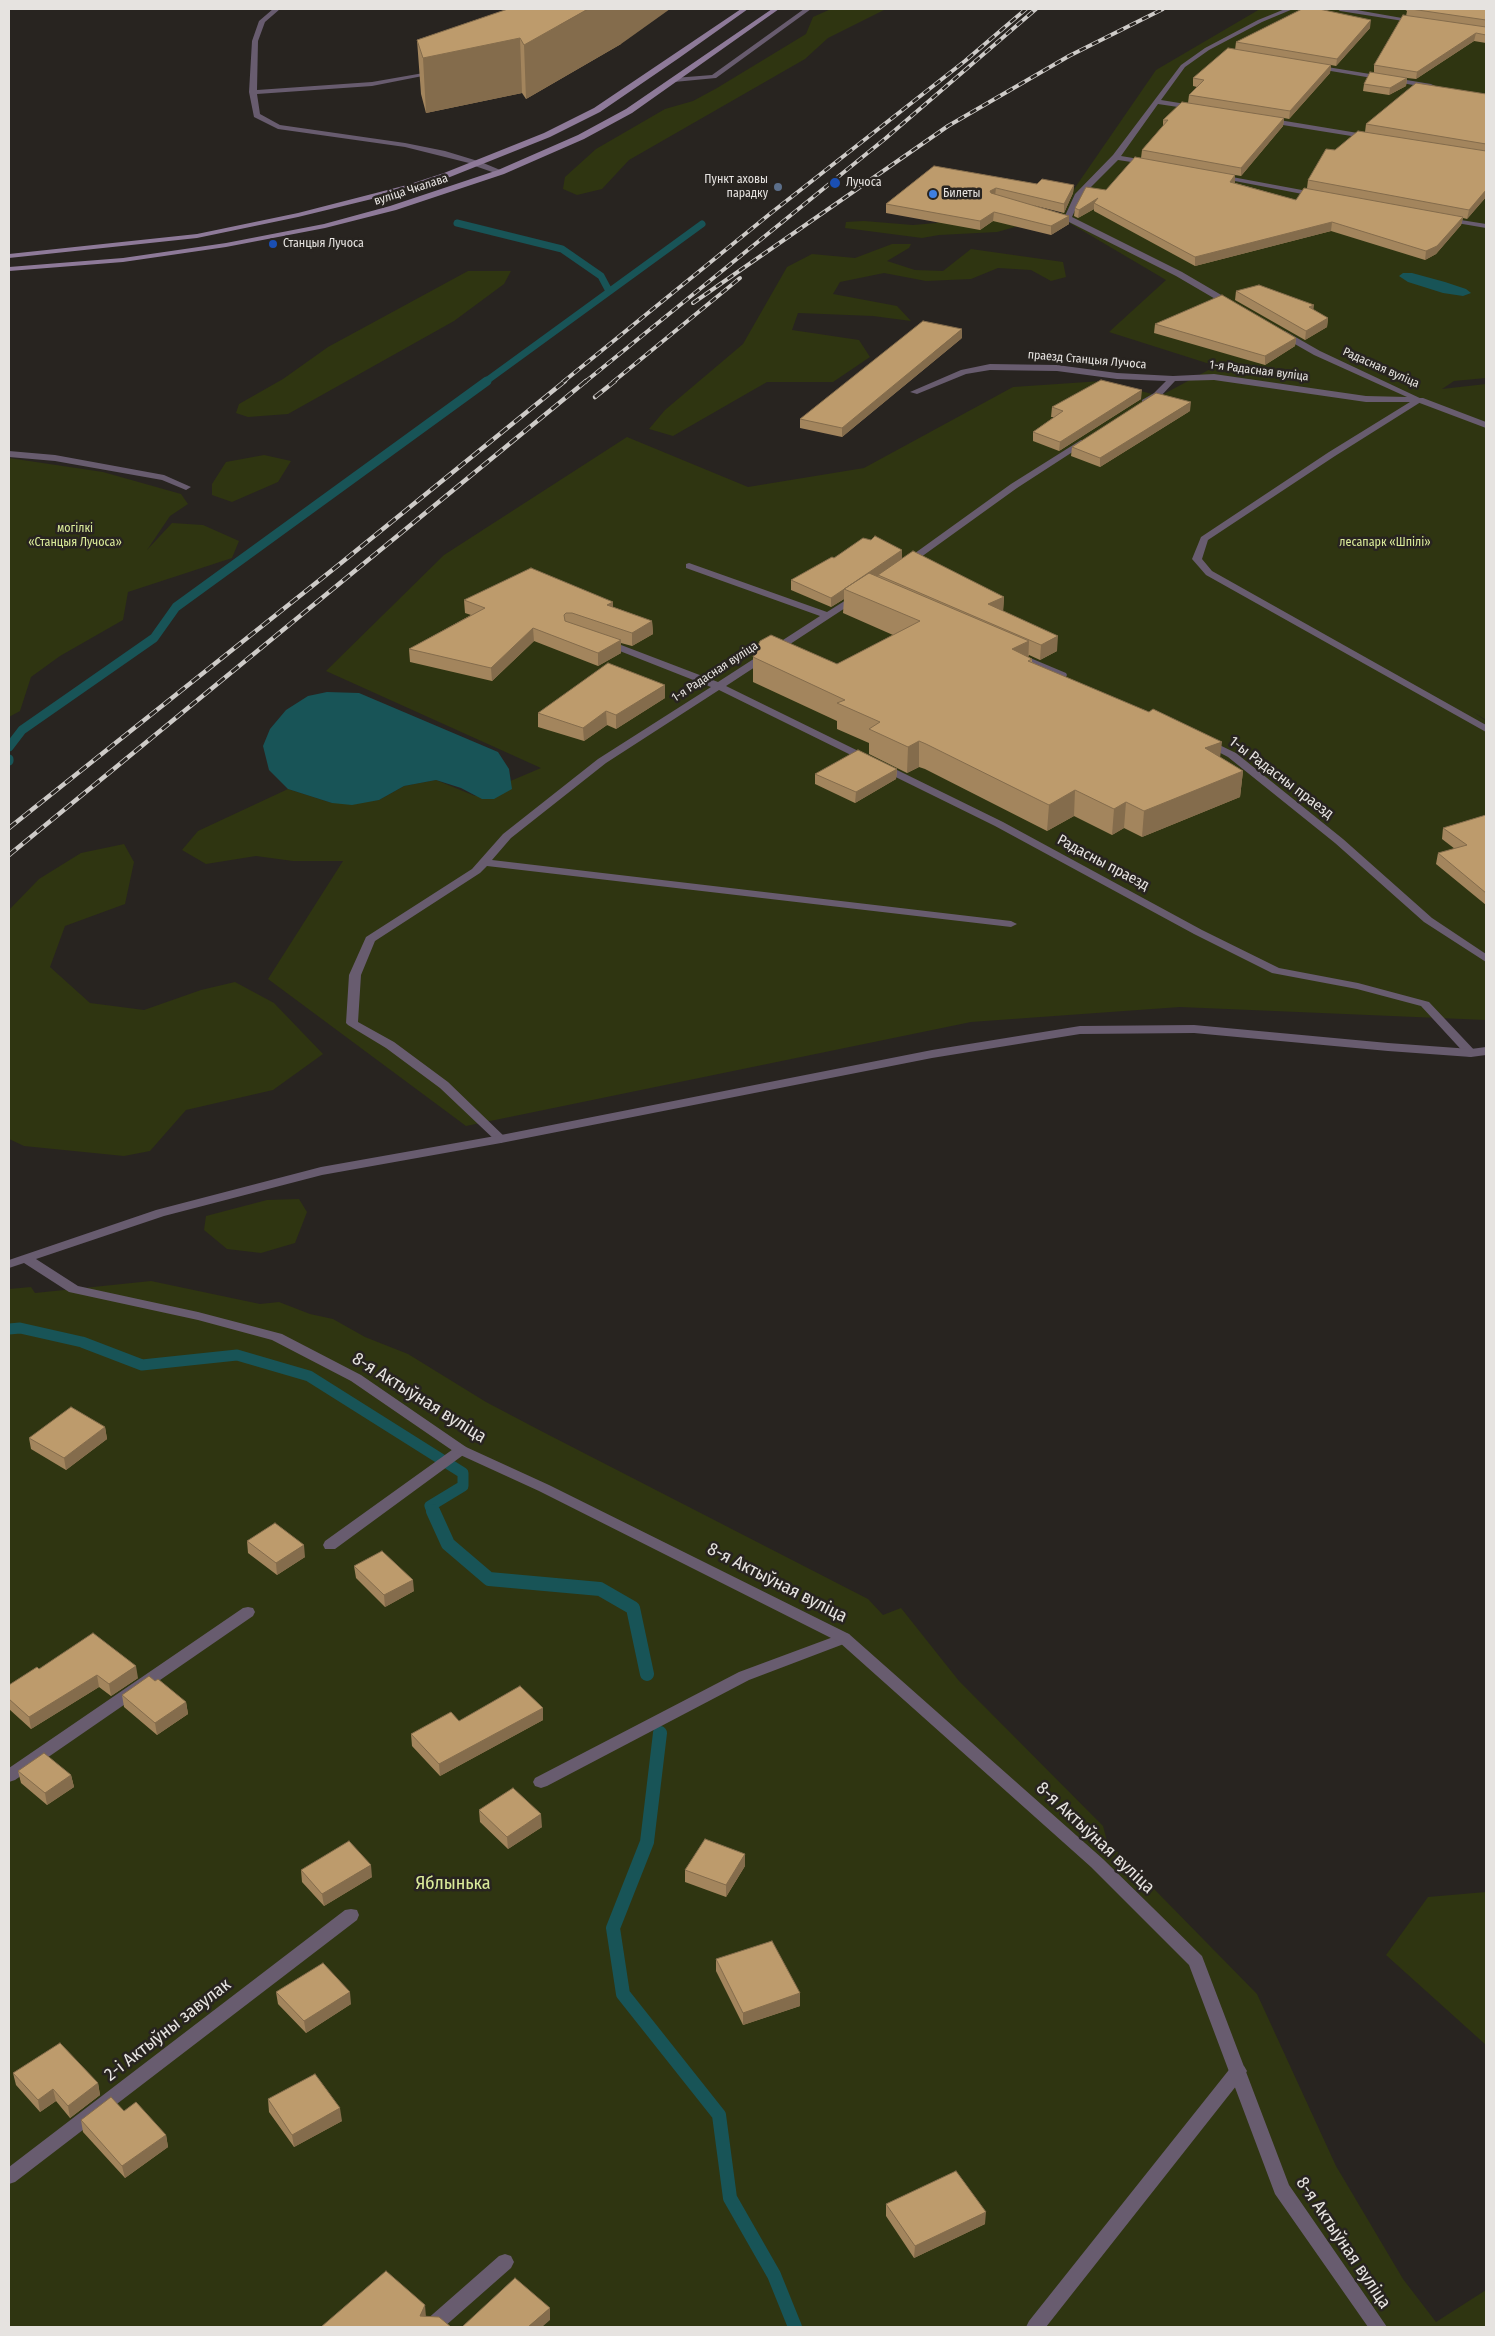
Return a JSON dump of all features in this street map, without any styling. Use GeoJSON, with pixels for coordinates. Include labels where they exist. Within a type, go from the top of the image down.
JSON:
{"type":"FeatureCollection","features":[{"type":"Feature","properties":{"kind":"main road","name":"вуліца Чкалава"},"geometry":{"type":"LineString","coordinates":[[9,256],[109,247],[197,236],[298,215],[410,188],[478,164],[548,135],[597,110],[745,9]]}},
{"type":"Feature","properties":{"kind":"main road","name":"вуліца Чкалава"},"geometry":{"type":"LineString","coordinates":[[9,269],[123,260],[226,245],[325,226],[393,208],[501,172],[581,137],[628,111],[776,9]]}},
{"type":"Feature","properties":{"kind":"street"},"geometry":{"type":"LineString","coordinates":[[277,9],[262,21],[255,42],[254,92],[257,115],[278,127],[404,145],[442,153],[501,172]]}},
{"type":"Feature","properties":{"kind":"street"},"geometry":{"type":"LineString","coordinates":[[674,80],[714,77],[808,9]]}},
{"type":"Feature","properties":{"kind":"street"},"geometry":{"type":"LineString","coordinates":[[1239,309],[1179,274],[1063,217],[1078,196],[1116,157],[1158,102],[1182,66],[1207,48],[1260,20],[1290,9]]}},
{"type":"Feature","properties":{"kind":"street"},"geometry":{"type":"LineString","coordinates":[[1340,9],[1428,23]]}},
{"type":"Feature","properties":{"kind":"street"},"geometry":{"type":"LineString","coordinates":[[1207,48],[1224,52]]}},
{"type":"Feature","properties":{"kind":"street"},"geometry":{"type":"LineString","coordinates":[[1302,64],[1438,87]]}},
{"type":"Feature","properties":{"kind":"street"},"geometry":{"type":"LineString","coordinates":[[254,92],[372,84],[443,72]]}},
{"type":"Feature","properties":{"kind":"street"},"geometry":{"type":"LineString","coordinates":[[1158,102],[1201,109]]}},
{"type":"Feature","properties":{"kind":"street"},"geometry":{"type":"LineString","coordinates":[[1260,118],[1378,138]]}},
{"type":"Feature","properties":{"kind":"street"},"geometry":{"type":"LineString","coordinates":[[1116,157],[1154,164]]}},
{"type":"Feature","properties":{"kind":"street"},"geometry":{"type":"LineString","coordinates":[[1212,175],[1326,196]]}},
{"type":"Feature","properties":{"kind":"street"},"geometry":{"type":"LineString","coordinates":[[1440,218],[1486,226]]}},
{"type":"Feature","properties":{"kind":"street","name":"Радасная вуліца"},"geometry":{"type":"LineString","coordinates":[[1274,328],[1317,353],[1420,400]]}},
{"type":"Feature","properties":{"kind":"street","name":"праезд Станцыя Лучоса"},"geometry":{"type":"LineString","coordinates":[[914,392],[964,372],[990,367],[1057,368],[1117,376],[1173,379]]}},
{"type":"Feature","properties":{"kind":"street","name":"1-я Радасная вуліца"},"geometry":{"type":"LineString","coordinates":[[1173,379],[1214,377],[1366,399],[1420,400]]}},
{"type":"Feature","properties":{"kind":"street"},"geometry":{"type":"LineString","coordinates":[[1135,409],[1157,395],[1173,379]]}},
{"type":"Feature","properties":{"kind":"street"},"geometry":{"type":"LineString","coordinates":[[1420,400],[1486,425]]}},
{"type":"Feature","properties":{"kind":"street","name":"Радасная вуліца"},"geometry":{"type":"LineString","coordinates":[[1420,400],[1332,454],[1204,539],[1197,559],[1209,572],[1486,729]]}},
{"type":"Feature","properties":{"kind":"street"},"geometry":{"type":"LineString","coordinates":[[898,569],[1014,486],[1090,438]]}},
{"type":"Feature","properties":{"kind":"street"},"geometry":{"type":"LineString","coordinates":[[9,454],[64,459],[164,478],[186,487]]}},
{"type":"Feature","properties":{"kind":"street"},"geometry":{"type":"LineString","coordinates":[[690,566],[828,616]]}},
{"type":"Feature","properties":{"kind":"street","name":"1-я Радасная вуліца"},"geometry":{"type":"LineString","coordinates":[[501,1139],[444,1085],[390,1045],[352,1023],[355,975],[370,939],[476,871],[507,836],[602,761],[867,591]]}},
{"type":"Feature","properties":{"kind":"street","name":"Радасны праезд"},"geometry":{"type":"LineString","coordinates":[[594,639],[637,653],[718,686],[999,824],[1198,932],[1276,970],[1358,986],[1425,1004],[1471,1053]]}},
{"type":"Feature","properties":{"kind":"street"},"geometry":{"type":"LineString","coordinates":[[1010,652],[1072,680]]}},
{"type":"Feature","properties":{"kind":"street","name":"1-ы Радасны праезд"},"geometry":{"type":"LineString","coordinates":[[1197,737],[1232,755],[1339,841],[1428,920],[1486,958]]}},
{"type":"Feature","properties":{"kind":"street"},"geometry":{"type":"LineString","coordinates":[[484,862],[1011,924]]}},
{"type":"Feature","properties":{"kind":"street"},"geometry":{"type":"LineString","coordinates":[[9,1264],[160,1213],[321,1171],[501,1139],[932,1054],[1080,1030],[1194,1029],[1471,1053],[1486,1052]]}},
{"type":"Feature","properties":{"kind":"street","name":"8-я Актыўная вуліца"},"geometry":{"type":"LineString","coordinates":[[25,1258],[74,1289],[198,1316],[276,1337],[356,1378],[458,1453],[544,1488],[844,1638],[1096,1863],[1196,1961],[1281,2189],[1378,2327]]}},
{"type":"Feature","properties":{"kind":"street"},"geometry":{"type":"LineString","coordinates":[[330,1545],[458,1453]]}},
{"type":"Feature","properties":{"kind":"street"},"geometry":{"type":"LineString","coordinates":[[9,1776],[248,1612]]}},
{"type":"Feature","properties":{"kind":"street"},"geometry":{"type":"LineString","coordinates":[[541,1782],[744,1676],[844,1638]]}},
{"type":"Feature","properties":{"kind":"street","name":"2-і Актыўны завулак"},"geometry":{"type":"LineString","coordinates":[[9,2177],[351,1914]]}},
{"type":"Feature","properties":{"kind":"street"},"geometry":{"type":"LineString","coordinates":[[1035,2327],[1238,2071]]}},
{"type":"Feature","properties":{"kind":"street"},"geometry":{"type":"LineString","coordinates":[[431,2327],[506,2262]]}},
{"type":"Feature","properties":{"kind":"green space"},"geometry":{"type":"Polygon","coordinates":[[[831,9],[886,9],[828,38],[805,59],[629,160],[602,189],[577,195],[563,189],[565,177],[596,149],[665,109],[693,101],[717,88],[806,34],[813,17],[831,9]]]}},
{"type":"Feature","properties":{"kind":"green space","name":"лесапарк «Шпілі»"},"geometry":{"type":"Polygon","coordinates":[[[1260,9],[1486,9],[1486,378],[1454,381],[1442,389],[1486,384],[1486,720],[1473,712],[1486,721],[1486,1020],[1180,1007],[971,1022],[466,1126],[268,979],[343,861],[293,861],[256,856],[206,864],[182,850],[198,831],[288,789],[332,803],[379,800],[404,786],[436,780],[475,796],[541,768],[326,671],[444,555],[627,437],[748,487],[864,468],[1013,387],[1102,381],[1160,396],[1216,366],[1109,332],[1166,280],[1061,218],[1061,208],[1156,70],[1260,9]]]}},
{"type":"Feature","properties":{"kind":"green space"},"geometry":{"type":"Polygon","coordinates":[[[1024,214],[1015,227],[997,232],[939,235],[922,238],[845,228],[846,222],[864,221],[913,225],[936,223],[959,216],[1024,214]]]}},
{"type":"Feature","properties":{"kind":"green space"},"geometry":{"type":"Polygon","coordinates":[[[892,244],[911,244],[909,248],[887,261],[915,270],[943,271],[971,249],[1063,262],[1066,277],[1051,281],[1031,270],[998,268],[971,279],[926,281],[884,273],[840,282],[833,294],[897,306],[911,321],[873,316],[798,313],[792,330],[859,340],[870,357],[833,382],[767,382],[673,436],[649,429],[665,410],[743,344],[787,267],[812,254],[855,258],[892,244]]]}},
{"type":"Feature","properties":{"kind":"green space"},"geometry":{"type":"Polygon","coordinates":[[[468,271],[511,271],[504,284],[454,321],[288,414],[248,417],[236,413],[239,404],[283,379],[328,347],[468,271]]]}},
{"type":"Feature","properties":{"kind":"green space"},"geometry":{"type":"Polygon","coordinates":[[[264,455],[291,461],[278,482],[232,502],[212,495],[212,484],[226,462],[264,455]]]}},
{"type":"Feature","properties":{"kind":"green space","name":"могілкі «Станцыя Лучоса»"},"geometry":{"type":"Polygon","coordinates":[[[9,458],[103,472],[181,494],[188,504],[170,516],[147,550],[172,523],[203,525],[239,541],[232,558],[128,592],[123,620],[60,656],[31,677],[20,711],[9,717],[9,458]]]}},
{"type":"Feature","properties":{"kind":"green space"},"geometry":{"type":"Polygon","coordinates":[[[124,844],[134,862],[125,904],[65,926],[50,967],[90,1003],[144,1010],[201,990],[235,982],[274,1003],[323,1054],[273,1090],[186,1110],[150,1151],[124,1156],[24,1146],[9,1139],[9,910],[39,879],[81,853],[124,844]]]}},
{"type":"Feature","properties":{"kind":"green space"},"geometry":{"type":"Polygon","coordinates":[[[299,1199],[307,1212],[295,1243],[261,1253],[227,1249],[204,1230],[206,1216],[267,1200],[299,1199]]]}},
{"type":"Feature","properties":{"kind":"green space","name":"Яблынька"},"geometry":{"type":"Polygon","coordinates":[[[151,1281],[260,1304],[279,1302],[310,1314],[333,1319],[365,1337],[408,1354],[486,1402],[868,1599],[883,1615],[901,1608],[959,1681],[1103,1826],[1107,1841],[1257,1994],[1336,2166],[1403,2279],[1436,2322],[1486,2290],[1486,2327],[9,2327],[9,1289],[31,1287],[35,1293],[151,1281]]]}},
{"type":"Feature","properties":{"kind":"green space"},"geometry":{"type":"Polygon","coordinates":[[[1486,1892],[1486,2045],[1386,1955],[1428,1897],[1486,1892]]]}},
{"type":"Feature","properties":{"kind":"water"},"geometry":{"type":"Polygon","coordinates":[[[1403,273],[1412,273],[1445,282],[1466,289],[1471,293],[1463,296],[1443,293],[1408,282],[1399,276],[1403,273]]]}},
{"type":"Feature","properties":{"kind":"water"},"geometry":{"type":"Polygon","coordinates":[[[327,692],[359,693],[498,752],[509,769],[512,789],[494,799],[482,799],[461,788],[436,780],[404,786],[379,800],[352,805],[332,803],[288,789],[269,770],[263,746],[270,729],[286,710],[308,696],[327,692]]]}},
{"type":"Feature","properties":{"kind":"building"},"geometry":{"type":"Polygon","coordinates":[[[508,9],[588,9],[524,45],[520,38],[423,58],[417,40],[508,9]]]}},
{"type":"Feature","properties":{"kind":"building"},"geometry":{"type":"Polygon","coordinates":[[[1302,9],[1319,9],[1371,20],[1337,59],[1236,42],[1302,9]]]}},
{"type":"Feature","properties":{"kind":"building"},"geometry":{"type":"Polygon","coordinates":[[[1411,9],[1486,9],[1486,20],[1411,9]]]}},
{"type":"Feature","properties":{"kind":"building"},"geometry":{"type":"Polygon","coordinates":[[[1403,15],[1486,27],[1486,35],[1476,33],[1417,72],[1374,65],[1403,15]]]}},
{"type":"Feature","properties":{"kind":"building"},"geometry":{"type":"Polygon","coordinates":[[[1228,48],[1331,65],[1290,111],[1189,95],[1204,80],[1193,78],[1228,48]]]}},
{"type":"Feature","properties":{"kind":"building"},"geometry":{"type":"Polygon","coordinates":[[[1370,72],[1407,78],[1390,88],[1364,84],[1370,72]]]}},
{"type":"Feature","properties":{"kind":"building"},"geometry":{"type":"Polygon","coordinates":[[[1416,83],[1486,94],[1486,144],[1366,124],[1416,83]]]}},
{"type":"Feature","properties":{"kind":"building"},"geometry":{"type":"Polygon","coordinates":[[[1182,102],[1284,118],[1241,168],[1142,150],[1168,120],[1163,120],[1182,102]]]}},
{"type":"Feature","properties":{"kind":"building"},"geometry":{"type":"Polygon","coordinates":[[[1358,131],[1486,151],[1486,190],[1469,210],[1308,180],[1326,149],[1335,150],[1358,131]]]}},
{"type":"Feature","properties":{"kind":"building"},"geometry":{"type":"Polygon","coordinates":[[[1135,157],[1235,175],[1230,182],[1296,200],[1304,188],[1463,217],[1437,246],[1426,251],[1332,222],[1195,257],[1094,203],[1098,198],[1079,210],[1075,208],[1086,187],[1106,190],[1135,157]]]}},
{"type":"Feature","properties":{"kind":"building"},"geometry":{"type":"Polygon","coordinates":[[[934,166],[1037,184],[1042,179],[1074,185],[1064,204],[996,188],[990,191],[991,193],[1069,216],[1051,226],[994,212],[980,221],[886,204],[934,166]]]}},
{"type":"Feature","properties":{"kind":"building"},"geometry":{"type":"Polygon","coordinates":[[[1259,285],[1314,305],[1309,307],[1328,318],[1306,331],[1236,291],[1259,285]]]}},
{"type":"Feature","properties":{"kind":"building"},"geometry":{"type":"Polygon","coordinates":[[[1222,295],[1296,338],[1265,356],[1155,324],[1222,295]]]}},
{"type":"Feature","properties":{"kind":"building"},"geometry":{"type":"Polygon","coordinates":[[[923,321],[962,329],[842,428],[800,419],[923,321]]]}},
{"type":"Feature","properties":{"kind":"building"},"geometry":{"type":"Polygon","coordinates":[[[1101,380],[1142,390],[1060,442],[1033,432],[1063,411],[1052,407],[1101,380]]]}},
{"type":"Feature","properties":{"kind":"building"},"geometry":{"type":"Polygon","coordinates":[[[1156,393],[1191,402],[1100,458],[1072,447],[1156,393]]]}},
{"type":"Feature","properties":{"kind":"building"},"geometry":{"type":"Polygon","coordinates":[[[875,536],[902,550],[831,598],[791,580],[832,557],[834,558],[863,538],[871,540],[875,536]]]}},
{"type":"Feature","properties":{"kind":"building"},"geometry":{"type":"Polygon","coordinates":[[[913,551],[1004,597],[988,604],[1058,636],[1041,645],[878,575],[913,551]]]}},
{"type":"Feature","properties":{"kind":"building"},"geometry":{"type":"Polygon","coordinates":[[[531,568],[613,602],[607,605],[652,621],[632,633],[572,613],[566,613],[564,615],[565,621],[621,640],[598,653],[533,628],[491,668],[409,649],[485,608],[464,600],[531,568]]]}},
{"type":"Feature","properties":{"kind":"building"},"geometry":{"type":"Polygon","coordinates":[[[869,573],[1029,641],[1012,649],[1032,659],[1028,661],[1149,712],[1153,709],[1222,742],[1205,748],[1243,771],[1144,811],[1126,802],[1114,809],[1075,790],[1049,805],[919,741],[908,747],[869,729],[880,722],[837,703],[845,700],[753,657],[760,641],[771,635],[837,664],[920,621],[844,589],[869,573]]]}},
{"type":"Feature","properties":{"kind":"building"},"geometry":{"type":"Polygon","coordinates":[[[608,663],[665,685],[616,715],[606,711],[583,728],[538,713],[608,663]]]}},
{"type":"Feature","properties":{"kind":"building"},"geometry":{"type":"Polygon","coordinates":[[[858,750],[897,769],[856,792],[815,774],[858,750]]]}},
{"type":"Feature","properties":{"kind":"building"},"geometry":{"type":"Polygon","coordinates":[[[1486,815],[1486,893],[1438,853],[1467,845],[1443,828],[1486,815]]]}},
{"type":"Feature","properties":{"kind":"building"},"geometry":{"type":"Polygon","coordinates":[[[71,1407],[105,1427],[64,1458],[29,1438],[71,1407]]]}},
{"type":"Feature","properties":{"kind":"building"},"geometry":{"type":"Polygon","coordinates":[[[275,1523],[304,1545],[276,1563],[247,1541],[275,1523]]]}},
{"type":"Feature","properties":{"kind":"building"},"geometry":{"type":"Polygon","coordinates":[[[382,1551],[413,1580],[384,1595],[354,1566],[382,1551]]]}},
{"type":"Feature","properties":{"kind":"building"},"geometry":{"type":"Polygon","coordinates":[[[93,1633],[136,1666],[109,1684],[97,1675],[29,1717],[9,1699],[9,1685],[37,1667],[39,1669],[93,1633]]]}},
{"type":"Feature","properties":{"kind":"building"},"geometry":{"type":"Polygon","coordinates":[[[149,1676],[155,1681],[158,1679],[186,1702],[155,1723],[122,1695],[149,1676]]]}},
{"type":"Feature","properties":{"kind":"building"},"geometry":{"type":"Polygon","coordinates":[[[520,1686],[543,1708],[439,1764],[411,1734],[451,1712],[459,1721],[520,1686]]]}},
{"type":"Feature","properties":{"kind":"building"},"geometry":{"type":"Polygon","coordinates":[[[44,1753],[71,1775],[45,1793],[18,1771],[44,1753]]]}},
{"type":"Feature","properties":{"kind":"building"},"geometry":{"type":"Polygon","coordinates":[[[513,1788],[541,1814],[507,1837],[479,1810],[513,1788]]]}},
{"type":"Feature","properties":{"kind":"building"},"geometry":{"type":"Polygon","coordinates":[[[705,1839],[745,1854],[726,1885],[685,1870],[705,1839]]]}},
{"type":"Feature","properties":{"kind":"building"},"geometry":{"type":"Polygon","coordinates":[[[349,1841],[371,1865],[322,1894],[301,1870],[349,1841]]]}},
{"type":"Feature","properties":{"kind":"building"},"geometry":{"type":"Polygon","coordinates":[[[772,1941],[800,1993],[743,2013],[716,1959],[772,1941]]]}},
{"type":"Feature","properties":{"kind":"building"},"geometry":{"type":"Polygon","coordinates":[[[323,1963],[350,1992],[304,2021],[276,1992],[323,1963]]]}},
{"type":"Feature","properties":{"kind":"building"},"geometry":{"type":"Polygon","coordinates":[[[60,2043],[98,2083],[68,2106],[53,2089],[38,2100],[13,2073],[60,2043]]]}},
{"type":"Feature","properties":{"kind":"building"},"geometry":{"type":"Polygon","coordinates":[[[315,2074],[340,2108],[292,2135],[268,2099],[315,2074]]]}},
{"type":"Feature","properties":{"kind":"building"},"geometry":{"type":"Polygon","coordinates":[[[111,2097],[124,2111],[136,2102],[166,2135],[122,2166],[81,2120],[111,2097]]]}},
{"type":"Feature","properties":{"kind":"building"},"geometry":{"type":"Polygon","coordinates":[[[956,2171],[986,2212],[915,2246],[886,2204],[956,2171]]]}},
{"type":"Feature","properties":{"kind":"building"},"geometry":{"type":"Polygon","coordinates":[[[386,2271],[425,2305],[420,2316],[439,2317],[451,2327],[321,2327],[386,2271]]]}},
{"type":"Feature","properties":{"kind":"building"},"geometry":{"type":"Polygon","coordinates":[[[515,2278],[550,2308],[528,2327],[462,2327],[515,2278]]]}},
{"type":"Feature","properties":{"kind":"waterway"},"geometry":{"type":"LineString","coordinates":[[457,223],[562,249],[601,276],[609,291]]}},
{"type":"Feature","properties":{"kind":"waterway"},"geometry":{"type":"LineString","coordinates":[[485,382],[702,224]]}},
{"type":"Feature","properties":{"kind":"waterway"},"geometry":{"type":"LineString","coordinates":[[9,747],[22,730],[154,638],[176,607],[487,381]]}},
{"type":"Feature","properties":{"kind":"waterway"},"geometry":{"type":"LineString","coordinates":[[9,1329],[20,1328],[82,1342],[142,1365],[237,1355],[309,1376],[463,1473],[463,1486],[430,1506],[433,1513]]}},
{"type":"Feature","properties":{"kind":"waterway"},"geometry":{"type":"LineString","coordinates":[[433,1511],[448,1544],[489,1579],[600,1589],[633,1608],[647,1674]]}},
{"type":"Feature","properties":{"kind":"waterway"},"geometry":{"type":"LineString","coordinates":[[660,1733],[647,1842],[613,1928],[623,1994],[719,2115],[730,2198],[774,2275],[795,2327]]}},
{"type":"Feature","properties":{"kind":"railway"},"geometry":{"type":"LineString","coordinates":[[563,382],[771,213],[965,61],[1026,9]]}},
{"type":"Feature","properties":{"kind":"railway"},"geometry":{"type":"LineString","coordinates":[[585,382],[886,138],[1036,9]]}},
{"type":"Feature","properties":{"kind":"railway"},"geometry":{"type":"LineString","coordinates":[[693,303],[948,126],[1069,56],[1163,9]]}},
{"type":"Feature","properties":{"kind":"railway"},"geometry":{"type":"LineString","coordinates":[[613,382],[740,278]]}},
{"type":"Feature","properties":{"kind":"railway"},"geometry":{"type":"LineString","coordinates":[[9,828],[565,381]]}},
{"type":"Feature","properties":{"kind":"railway"},"geometry":{"type":"LineString","coordinates":[[9,855],[586,381]]}},
{"type":"Feature","properties":{"kind":"railway"},"geometry":{"type":"LineString","coordinates":[[595,397],[615,381]]}},
{"type":"Feature","properties":{"kind":"place","name":"Лучоса"},"geometry":{"type":"Point","coordinates":[835,183]}},
{"type":"Feature","properties":{"kind":"place","name":"Пункт аховы парадку"},"geometry":{"type":"Point","coordinates":[778,187]}},
{"type":"Feature","properties":{"kind":"place","name":"Билеты"},"geometry":{"type":"Point","coordinates":[933,194]}},
{"type":"Feature","properties":{"kind":"place","name":"Станцыя Лучоса"},"geometry":{"type":"Point","coordinates":[273,244]}}]}
